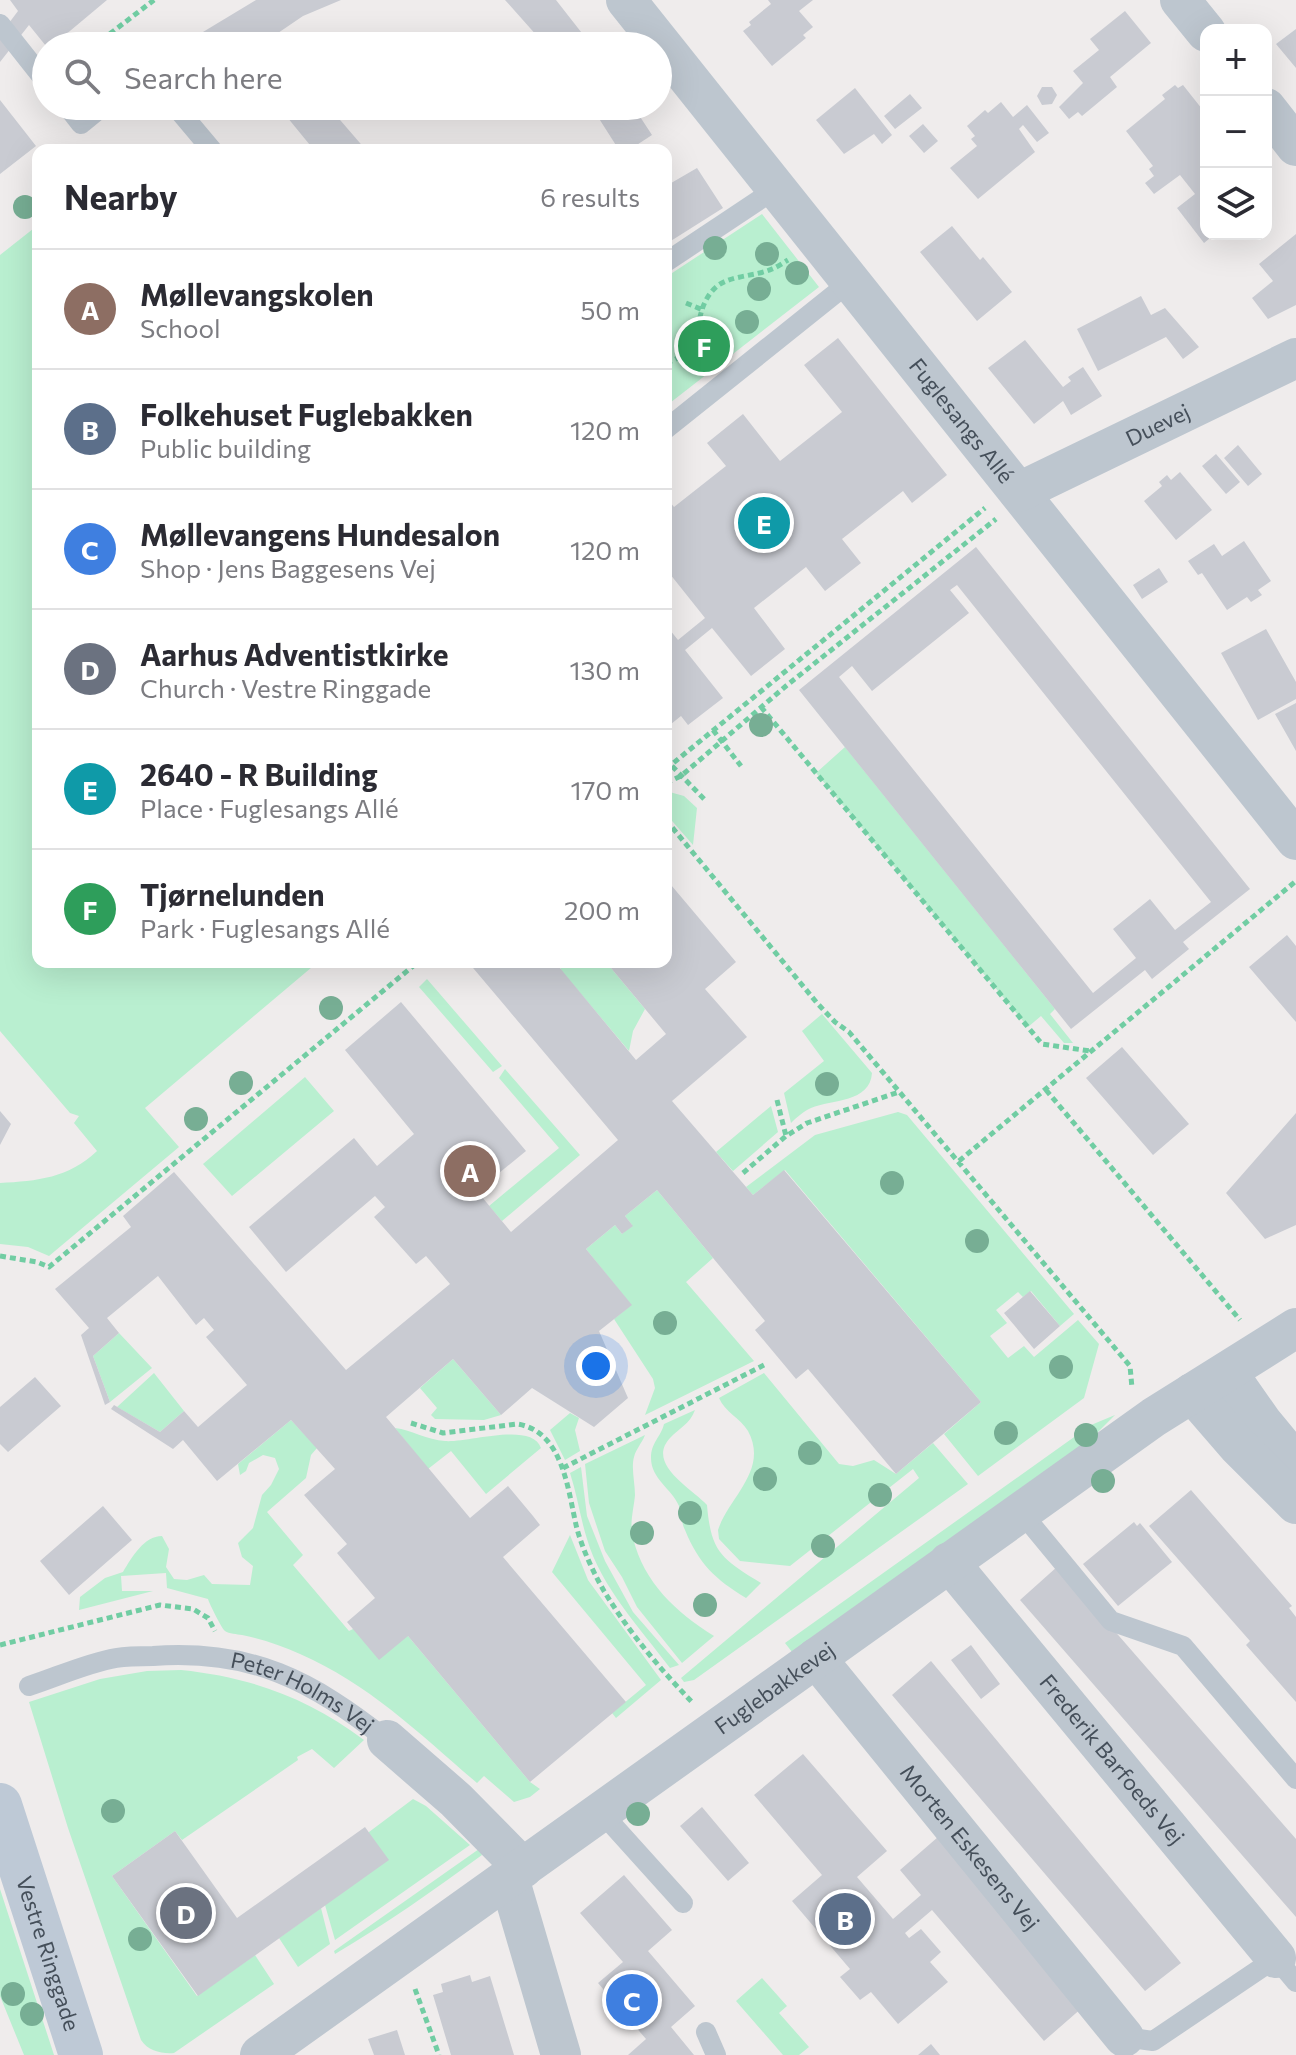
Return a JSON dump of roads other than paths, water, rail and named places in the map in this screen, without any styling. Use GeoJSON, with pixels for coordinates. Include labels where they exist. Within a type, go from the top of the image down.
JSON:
{"type":"FeatureCollection","features":[{"type":"Feature","properties":{"kind":"main road","name":"Vestre Ringgade"},"geometry":{"type":"LineString","coordinates":[[0,1805],[81,2055]]}},
{"type":"Feature","properties":{"kind":"street","name":"Fuglesangs Allé"},"geometry":{"type":"LineString","coordinates":[[626,0],[652,32]]}},
{"type":"Feature","properties":{"kind":"street"},"geometry":{"type":"LineString","coordinates":[[1180,0],[1200,25]]}},
{"type":"Feature","properties":{"kind":"street","name":"Fuglesangs Allé"},"geometry":{"type":"LineString","coordinates":[[672,57],[1293,828]]}},
{"type":"Feature","properties":{"kind":"street"},"geometry":{"type":"LineString","coordinates":[[1272,116],[1296,146]]}},
{"type":"Feature","properties":{"kind":"street","name":"Duevej"},"geometry":{"type":"LineString","coordinates":[[1016,488],[1296,358]]}},
{"type":"Feature","properties":{"kind":"street","name":"Fuglebakkevej"},"geometry":{"type":"LineString","coordinates":[[260,2055],[1154,1417],[1280,1339]]}},
{"type":"Feature","properties":{"kind":"street"},"geometry":{"type":"LineString","coordinates":[[1227,1372],[1296,1463]]}},
{"type":"Feature","properties":{"kind":"street"},"geometry":{"type":"LineString","coordinates":[[1192,1393],[1237,1445],[1296,1504]]}},
{"type":"Feature","properties":{"kind":"street","name":"Frederik Barfoeds Vej"},"geometry":{"type":"LineString","coordinates":[[949,1562],[1286,1970]]}},
{"type":"Feature","properties":{"kind":"street","name":"Morten Eskesens Vej"},"geometry":{"type":"LineString","coordinates":[[816,1658],[1124,2037]]}},
{"type":"Feature","properties":{"kind":"street","name":"Peter Holms Vej"},"geometry":{"type":"LineString","coordinates":[[387,1740],[456,1800],[516,1873]]}},
{"type":"Feature","properties":{"kind":"street"},"geometry":{"type":"LineString","coordinates":[[516,1873],[561,2055]]}},
{"type":"Feature","properties":{"kind":"lane"},"geometry":{"type":"LineString","coordinates":[[0,24],[32,64]]}},
{"type":"Feature","properties":{"kind":"lane"},"geometry":{"type":"LineString","coordinates":[[187,120],[207,144]]}},
{"type":"Feature","properties":{"kind":"lane"},"geometry":{"type":"LineString","coordinates":[[672,258],[777,188]]}},
{"type":"Feature","properties":{"kind":"lane"},"geometry":{"type":"LineString","coordinates":[[672,424],[851,281]]}},
{"type":"Feature","properties":{"kind":"lane"},"geometry":{"type":"LineString","coordinates":[[1021,1512],[1111,1621],[1183,1646],[1296,1779]]}},
{"type":"Feature","properties":{"kind":"lane","name":"Peter Holms Vej"},"geometry":{"type":"LineString","coordinates":[[29,1686],[115,1658],[190,1653],[219,1656],[253,1662],[286,1675],[354,1713],[387,1740]]}},
{"type":"Feature","properties":{"kind":"lane"},"geometry":{"type":"LineString","coordinates":[[601,1812],[683,1903]]}},
{"type":"Feature","properties":{"kind":"lane"},"geometry":{"type":"LineString","coordinates":[[1124,2037],[1153,2041],[1286,1970]]}},
{"type":"Feature","properties":{"kind":"lane"},"geometry":{"type":"LineString","coordinates":[[706,2032],[716,2055]]}},
{"type":"Feature","properties":{"kind":"place","name":"Tjørnelunden"},"geometry":{"type":"Point","coordinates":[704,346]}},
{"type":"Feature","properties":{"kind":"place","name":"2640 - R Building"},"geometry":{"type":"Point","coordinates":[764,523]}},
{"type":"Feature","properties":{"kind":"place","name":"Møllevangskolen"},"geometry":{"type":"Point","coordinates":[470,1171]}},
{"type":"Feature","properties":{"kind":"place","name":"Aarhus Adventistkirke"},"geometry":{"type":"Point","coordinates":[186,1913]}},
{"type":"Feature","properties":{"kind":"place","name":"Folkehuset Fuglebakken"},"geometry":{"type":"Point","coordinates":[845,1919]}},
{"type":"Feature","properties":{"kind":"place","name":"Møllevangens Hundesalon"},"geometry":{"type":"Point","coordinates":[632,2000]}}]}
